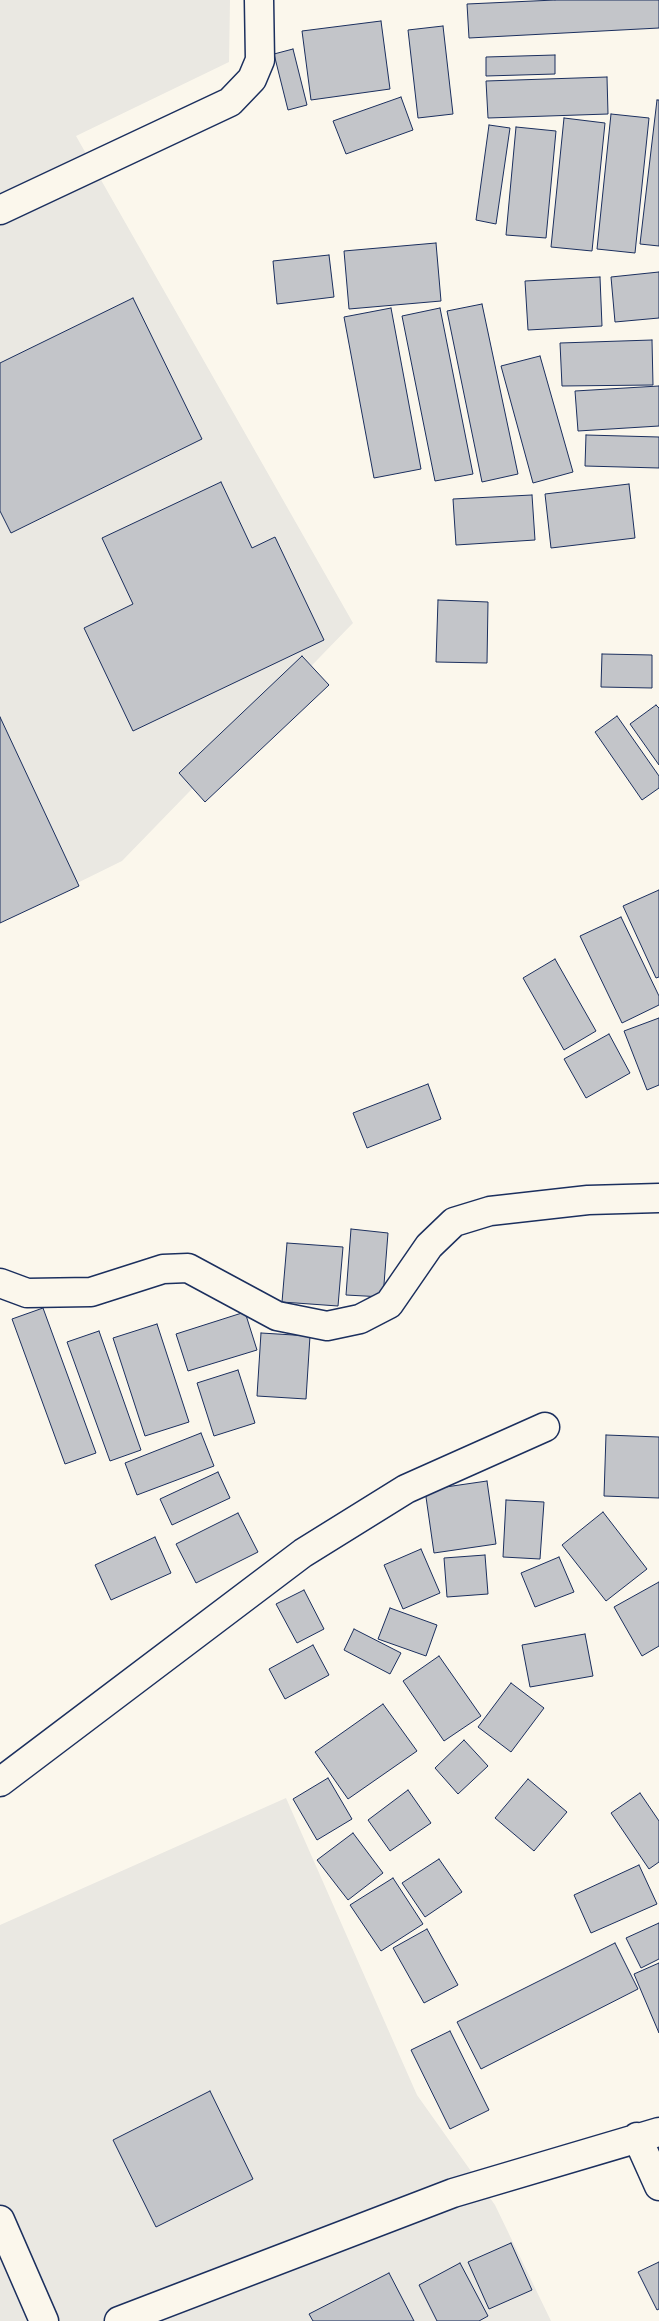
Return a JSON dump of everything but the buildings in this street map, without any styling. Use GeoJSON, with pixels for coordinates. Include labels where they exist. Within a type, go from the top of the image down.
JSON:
{"type":"FeatureCollection","features":[{"type":"Feature","properties":{"kind":"street"},"geometry":{"type":"LineString","coordinates":[[0,210],[230,102],[252,79],[260,60],[259,0]]}},
{"type":"Feature","properties":{"kind":"street"},"geometry":{"type":"LineString","coordinates":[[0,1283],[27,1293],[91,1292],[163,1269],[188,1268],[277,1316],[327,1326],[360,1319],[389,1304],[429,1246],[454,1222],[490,1210],[588,1200],[659,1198]]}},
{"type":"Feature","properties":{"kind":"street"},"geometry":{"type":"LineString","coordinates":[[0,1782],[303,1553],[406,1489],[545,1427]]}},
{"type":"Feature","properties":{"kind":"street"},"geometry":{"type":"LineString","coordinates":[[119,2321],[454,2193],[648,2135],[659,2186]]}},
{"type":"Feature","properties":{"kind":"street"},"geometry":{"type":"LineString","coordinates":[[0,2220],[44,2321]]}},
{"type":"Feature","properties":{"kind":"shaded area"},"geometry":{"type":"Polygon","coordinates":[[[0,0],[230,0],[229,62],[76,136],[353,623],[122,861],[0,921],[0,0]]]}},
{"type":"Feature","properties":{"kind":"shaded area"},"geometry":{"type":"Polygon","coordinates":[[[286,1798],[417,2095],[495,2205],[551,2321],[0,2321],[0,1925],[286,1798]]]}}]}
